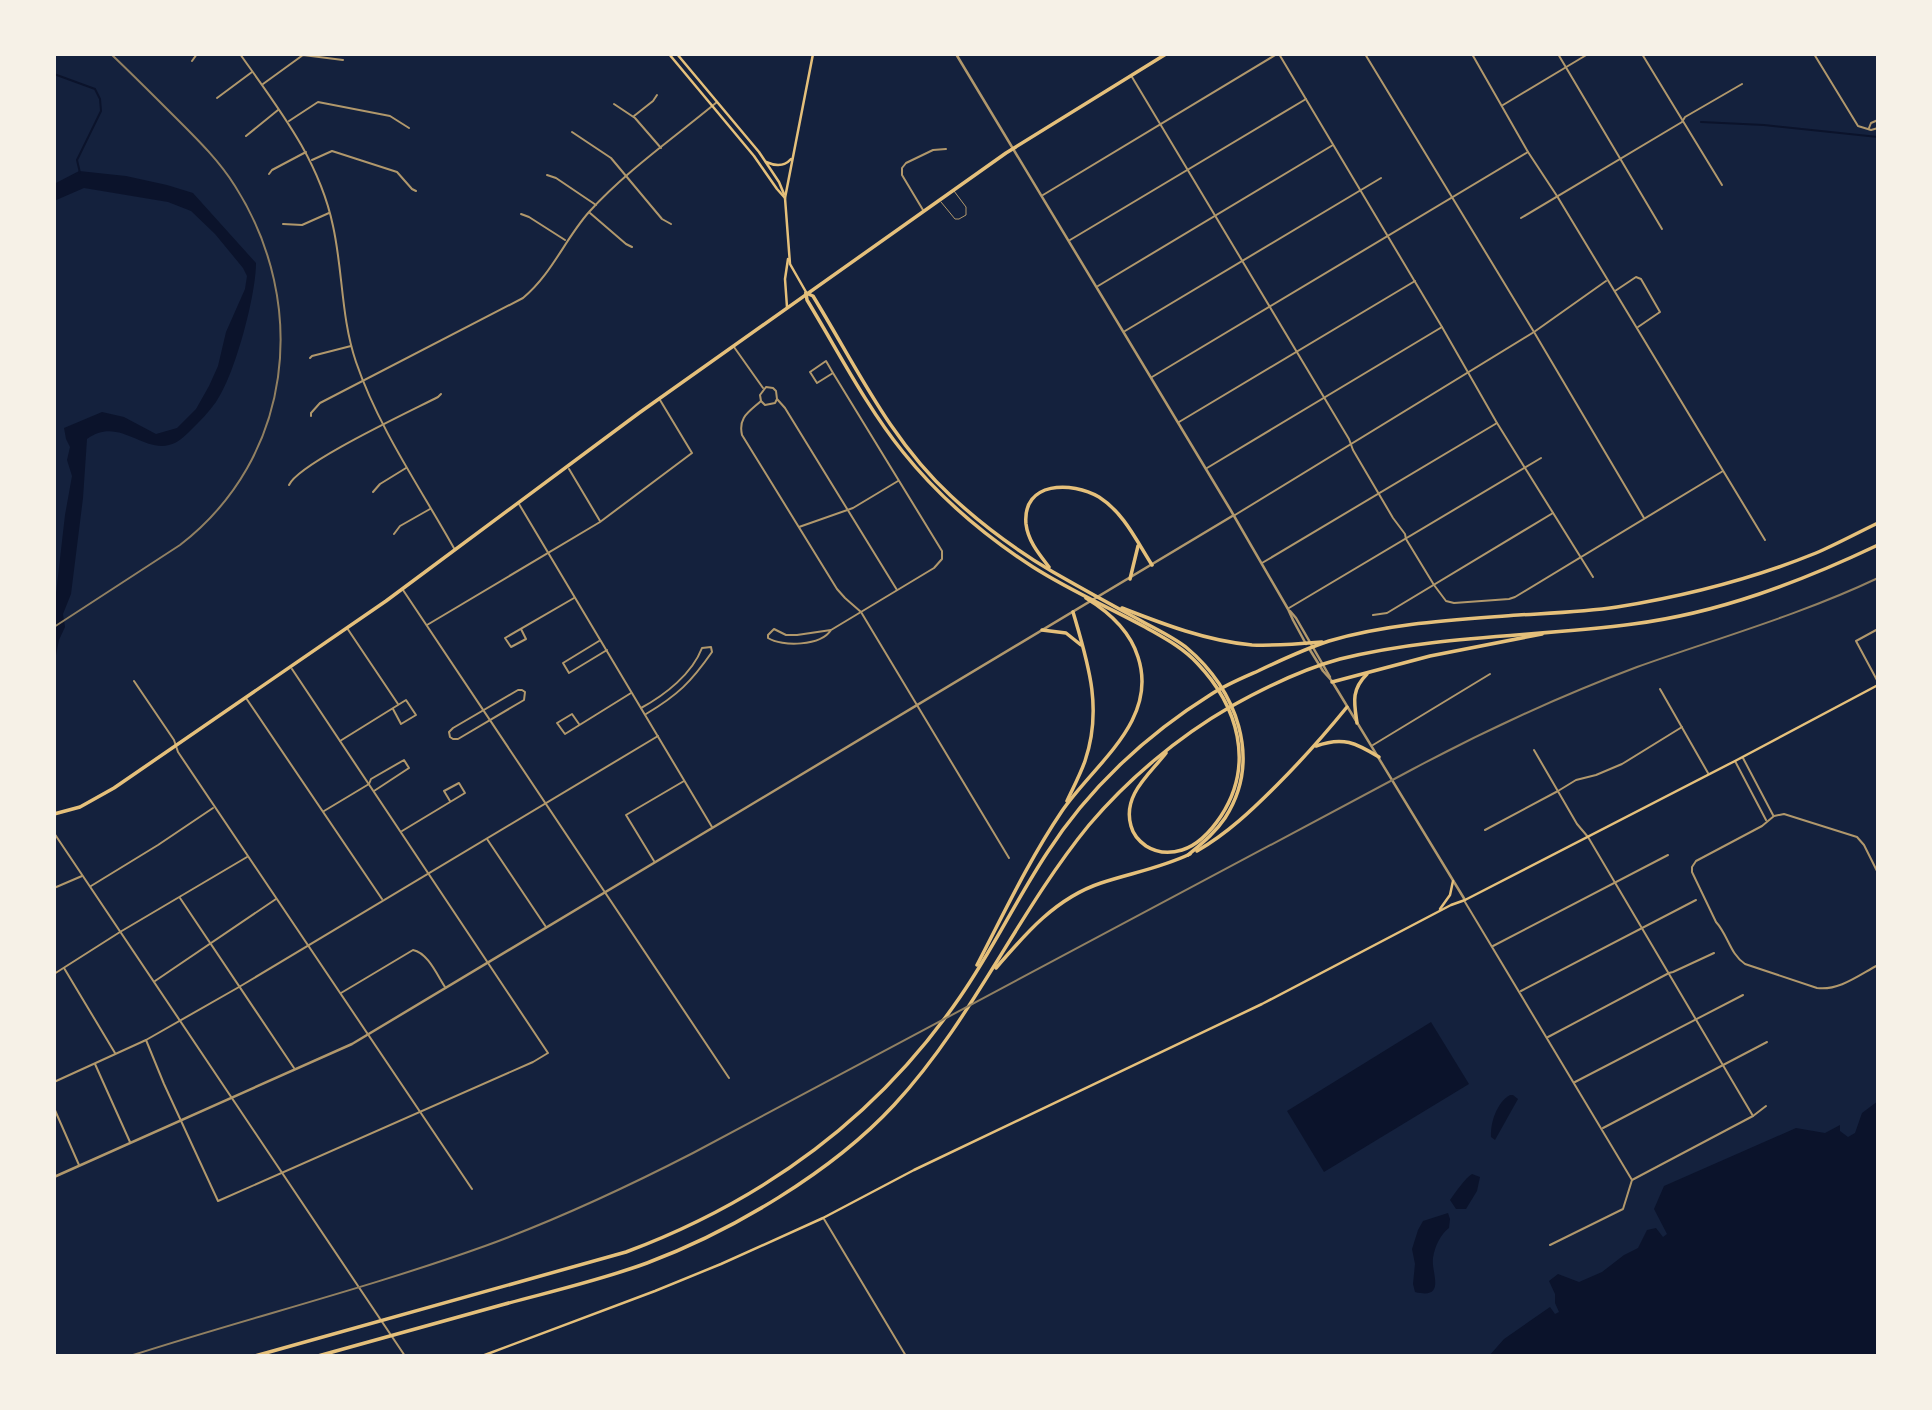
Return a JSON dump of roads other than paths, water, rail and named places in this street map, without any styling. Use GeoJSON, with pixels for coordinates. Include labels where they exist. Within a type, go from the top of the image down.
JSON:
{"type":"FeatureCollection","features":[{"type":"Feature","properties":{"kind":"main road"},"geometry":{"type":"LineString","coordinates":[[669,54],[754,156],[785,198]]}},
{"type":"Feature","properties":{"kind":"main road"},"geometry":{"type":"LineString","coordinates":[[677,54],[766,162],[779,181],[785,198]]}},
{"type":"Feature","properties":{"kind":"main road"},"geometry":{"type":"LineString","coordinates":[[813,54],[785,198],[789,256],[807,300],[873,411],[923,476],[970,521],[1033,567],[1172,642],[1213,677]]}},
{"type":"Feature","properties":{"kind":"main road"},"geometry":{"type":"LineString","coordinates":[[54,814],[78,808],[102,795],[176,746],[402,589],[806,293],[1013,149],[1166,54]]}},
{"type":"Feature","properties":{"kind":"main road"},"geometry":{"type":"LineString","coordinates":[[766,162],[782,165],[793,158]]}},
{"type":"Feature","properties":{"kind":"main road"},"geometry":{"type":"LineString","coordinates":[[787,307],[785,279],[789,256]]}},
{"type":"Feature","properties":{"kind":"main road"},"geometry":{"type":"LineString","coordinates":[[806,293],[813,296],[878,408],[916,460],[950,495],[1016,548],[1185,647],[1213,677],[1230,703],[1242,747],[1242,771],[1226,817],[1217,829],[1188,855]]}},
{"type":"Feature","properties":{"kind":"main road"},"geometry":{"type":"LineString","coordinates":[[1052,571],[1035,549],[1026,525],[1027,514],[1032,502],[1049,488],[1072,486],[1097,496],[1116,511],[1152,565]]}},
{"type":"Feature","properties":{"kind":"main road"},"geometry":{"type":"LineString","coordinates":[[1110,603],[1176,628],[1232,642],[1275,646],[1328,642],[1416,624],[1612,608],[1674,597],[1740,580],[1816,553],[1878,523]]}},
{"type":"Feature","properties":{"kind":"main road"},"geometry":{"type":"LineString","coordinates":[[1127,580],[1136,560],[1138,544]]}},
{"type":"Feature","properties":{"kind":"main road"},"geometry":{"type":"LineString","coordinates":[[318,1356],[616,1274],[712,1235],[775,1199],[813,1173],[861,1136],[894,1105],[940,1048],[1064,858],[1091,823],[1126,787],[1173,746],[1240,701],[1304,672],[1339,660],[1434,641],[1633,624],[1676,617],[1733,603],[1794,583],[1878,545]]}},
{"type":"Feature","properties":{"kind":"main road"},"geometry":{"type":"LineString","coordinates":[[1063,809],[1121,740],[1133,721],[1142,693],[1141,667],[1135,646],[1111,617],[1073,589]]}},
{"type":"Feature","properties":{"kind":"main road"},"geometry":{"type":"LineString","coordinates":[[966,988],[1014,893],[1063,809],[1086,760],[1093,723],[1093,688],[1074,611]]}},
{"type":"Feature","properties":{"kind":"main road"},"geometry":{"type":"LineString","coordinates":[[1042,629],[1066,633],[1082,646]]}},
{"type":"Feature","properties":{"kind":"main road"},"geometry":{"type":"LineString","coordinates":[[1332,681],[1449,651],[1565,630]]}},
{"type":"Feature","properties":{"kind":"main road"},"geometry":{"type":"LineString","coordinates":[[255,1356],[625,1252],[671,1235],[715,1214],[790,1169],[864,1110],[939,1027],[966,988],[1056,838],[1093,791],[1111,773],[1157,733],[1213,693],[1274,663],[1328,642]]}},
{"type":"Feature","properties":{"kind":"main road"},"geometry":{"type":"LineString","coordinates":[[1357,723],[1354,705],[1356,690],[1359,682],[1370,672]]}},
{"type":"Feature","properties":{"kind":"main road"},"geometry":{"type":"LineString","coordinates":[[482,1356],[655,1291],[823,1218],[914,1170],[1262,1004],[1742,758],[1878,683]]}},
{"type":"Feature","properties":{"kind":"main road"},"geometry":{"type":"LineString","coordinates":[[988,977],[1042,918],[1072,896],[1101,883],[1151,870],[1212,843],[1244,818],[1314,747],[1347,707]]}},
{"type":"Feature","properties":{"kind":"main road"},"geometry":{"type":"LineString","coordinates":[[1173,746],[1135,792],[1129,818],[1136,837],[1143,844],[1154,851],[1167,853],[1179,851],[1198,842],[1226,809],[1236,783],[1238,768],[1237,726]]}},
{"type":"Feature","properties":{"kind":"main road"},"geometry":{"type":"LineString","coordinates":[[1314,747],[1332,741],[1347,741],[1379,757]]}},
{"type":"Feature","properties":{"kind":"main road"},"geometry":{"type":"LineString","coordinates":[[1438,912],[1450,895],[1453,881]]}},
{"type":"Feature","properties":{"kind":"street"},"geometry":{"type":"LineString","coordinates":[[192,61],[197,54]]}},
{"type":"Feature","properties":{"kind":"street"},"geometry":{"type":"LineString","coordinates":[[240,54],[288,122],[311,161],[330,213],[338,249],[351,346],[383,426],[455,550]]}},
{"type":"Feature","properties":{"kind":"street"},"geometry":{"type":"LineString","coordinates":[[956,54],[1632,1180]]}},
{"type":"Feature","properties":{"kind":"street"},"geometry":{"type":"LineString","coordinates":[[1042,195],[1278,54],[1443,327],[1497,423],[1593,577]]}},
{"type":"Feature","properties":{"kind":"street"},"geometry":{"type":"LineString","coordinates":[[1365,54],[1645,520]]}},
{"type":"Feature","properties":{"kind":"street"},"geometry":{"type":"LineString","coordinates":[[1472,54],[1528,152],[1765,540]]}},
{"type":"Feature","properties":{"kind":"street"},"geometry":{"type":"LineString","coordinates":[[1558,54],[1662,229]]}},
{"type":"Feature","properties":{"kind":"street"},"geometry":{"type":"LineString","coordinates":[[1502,106],[1588,54]]}},
{"type":"Feature","properties":{"kind":"street"},"geometry":{"type":"LineString","coordinates":[[1642,54],[1722,185]]}},
{"type":"Feature","properties":{"kind":"street"},"geometry":{"type":"LineString","coordinates":[[1814,54],[1858,126],[1878,128]]}},
{"type":"Feature","properties":{"kind":"street"},"geometry":{"type":"LineString","coordinates":[[262,85],[305,55],[343,60]]}},
{"type":"Feature","properties":{"kind":"street"},"geometry":{"type":"LineString","coordinates":[[217,98],[253,72]]}},
{"type":"Feature","properties":{"kind":"street"},"geometry":{"type":"LineString","coordinates":[[1131,76],[1406,539],[1434,585],[1448,602],[1515,597],[1723,471]]}},
{"type":"Feature","properties":{"kind":"street"},"geometry":{"type":"LineString","coordinates":[[1521,218],[1742,84]]}},
{"type":"Feature","properties":{"kind":"street"},"geometry":{"type":"LineString","coordinates":[[634,117],[657,95]]}},
{"type":"Feature","properties":{"kind":"street"},"geometry":{"type":"LineString","coordinates":[[1069,241],[1306,99]]}},
{"type":"Feature","properties":{"kind":"street"},"geometry":{"type":"LineString","coordinates":[[288,122],[318,102],[390,116],[409,128]]}},
{"type":"Feature","properties":{"kind":"street"},"geometry":{"type":"LineString","coordinates":[[311,416],[320,403],[523,298],[542,280],[589,212],[626,177],[717,102]]}},
{"type":"Feature","properties":{"kind":"street"},"geometry":{"type":"LineString","coordinates":[[614,104],[634,117],[661,148]]}},
{"type":"Feature","properties":{"kind":"street"},"geometry":{"type":"LineString","coordinates":[[246,136],[279,109]]}},
{"type":"Feature","properties":{"kind":"street"},"geometry":{"type":"LineString","coordinates":[[1869,129],[1871,124],[1878,120]]}},
{"type":"Feature","properties":{"kind":"street"},"geometry":{"type":"LineString","coordinates":[[572,132],[607,155],[662,219],[671,224]]}},
{"type":"Feature","properties":{"kind":"street"},"geometry":{"type":"LineString","coordinates":[[1097,286],[1333,145]]}},
{"type":"Feature","properties":{"kind":"street"},"geometry":{"type":"LineString","coordinates":[[924,211],[902,176],[902,168],[905,163],[933,150],[946,149]]}},
{"type":"Feature","properties":{"kind":"street"},"geometry":{"type":"LineString","coordinates":[[311,161],[332,151],[397,172],[416,191]]}},
{"type":"Feature","properties":{"kind":"street"},"geometry":{"type":"LineString","coordinates":[[269,174],[306,152]]}},
{"type":"Feature","properties":{"kind":"street"},"geometry":{"type":"LineString","coordinates":[[1151,377],[1528,152]]}},
{"type":"Feature","properties":{"kind":"street"},"geometry":{"type":"LineString","coordinates":[[547,175],[556,178],[596,205]]}},
{"type":"Feature","properties":{"kind":"street"},"geometry":{"type":"LineString","coordinates":[[1124,332],[1381,178]]}},
{"type":"Feature","properties":{"kind":"street"},"geometry":{"type":"LineString","coordinates":[[589,212],[632,247]]}},
{"type":"Feature","properties":{"kind":"street"},"geometry":{"type":"LineString","coordinates":[[283,224],[300,225],[330,213]]}},
{"type":"Feature","properties":{"kind":"street"},"geometry":{"type":"LineString","coordinates":[[521,214],[567,241]]}},
{"type":"Feature","properties":{"kind":"street"},"geometry":{"type":"LineString","coordinates":[[1614,292],[1636,277],[1641,279],[1660,312],[1637,328]]}},
{"type":"Feature","properties":{"kind":"street"},"geometry":{"type":"LineString","coordinates":[[1178,423],[1415,281]]}},
{"type":"Feature","properties":{"kind":"street"},"geometry":{"type":"LineString","coordinates":[[54,1177],[344,1048],[1351,445],[1534,332],[1607,281]]}},
{"type":"Feature","properties":{"kind":"street"},"geometry":{"type":"LineString","coordinates":[[1206,468],[1443,327]]}},
{"type":"Feature","properties":{"kind":"street"},"geometry":{"type":"LineString","coordinates":[[310,358],[351,346]]}},
{"type":"Feature","properties":{"kind":"street"},"geometry":{"type":"LineString","coordinates":[[733,346],[764,389]]}},
{"type":"Feature","properties":{"kind":"street"},"geometry":{"type":"LineString","coordinates":[[831,630],[825,638],[805,643],[774,642],[768,638],[774,629],[786,635],[806,635],[831,630],[934,568],[942,559],[942,551],[826,361],[810,372],[817,383],[833,373]]}},
{"type":"Feature","properties":{"kind":"street"},"geometry":{"type":"LineString","coordinates":[[777,399],[775,403],[765,405],[760,395],[764,389],[770,387],[775,390],[777,399],[897,591]]}},
{"type":"Feature","properties":{"kind":"street"},"geometry":{"type":"LineString","coordinates":[[289,485],[292,478],[326,456],[441,394]]}},
{"type":"Feature","properties":{"kind":"street"},"geometry":{"type":"LineString","coordinates":[[426,625],[600,522],[692,453],[659,399]]}},
{"type":"Feature","properties":{"kind":"street"},"geometry":{"type":"LineString","coordinates":[[761,401],[743,417],[741,432],[837,589],[861,612],[1009,858]]}},
{"type":"Feature","properties":{"kind":"street"},"geometry":{"type":"LineString","coordinates":[[1261,564],[1497,423]]}},
{"type":"Feature","properties":{"kind":"street"},"geometry":{"type":"LineString","coordinates":[[1288,609],[1541,458]]}},
{"type":"Feature","properties":{"kind":"street"},"geometry":{"type":"LineString","coordinates":[[373,492],[380,484],[408,467]]}},
{"type":"Feature","properties":{"kind":"street"},"geometry":{"type":"LineString","coordinates":[[567,467],[600,522]]}},
{"type":"Feature","properties":{"kind":"street"},"geometry":{"type":"LineString","coordinates":[[798,527],[848,510],[898,481]]}},
{"type":"Feature","properties":{"kind":"street"},"geometry":{"type":"LineString","coordinates":[[518,503],[713,828]]}},
{"type":"Feature","properties":{"kind":"street"},"geometry":{"type":"LineString","coordinates":[[394,534],[400,526],[432,508]]}},
{"type":"Feature","properties":{"kind":"street"},"geometry":{"type":"LineString","coordinates":[[1373,615],[1387,612],[1553,513]]}},
{"type":"Feature","properties":{"kind":"street"},"geometry":{"type":"LineString","coordinates":[[402,589],[729,1078]]}},
{"type":"Feature","properties":{"kind":"street"},"geometry":{"type":"LineString","coordinates":[[520,629],[526,639],[511,647],[505,638],[520,629],[575,598]]}},
{"type":"Feature","properties":{"kind":"street"},"geometry":{"type":"LineString","coordinates":[[347,628],[399,705]]}},
{"type":"Feature","properties":{"kind":"street"},"geometry":{"type":"LineString","coordinates":[[1878,629],[1856,641],[1878,683]]}},
{"type":"Feature","properties":{"kind":"street"},"geometry":{"type":"LineString","coordinates":[[600,640],[563,663],[569,673],[607,650]]}},
{"type":"Feature","properties":{"kind":"street"},"geometry":{"type":"LineString","coordinates":[[641,708],[678,682],[702,648],[711,647],[712,652],[688,684],[645,715]]}},
{"type":"Feature","properties":{"kind":"street"},"geometry":{"type":"LineString","coordinates":[[146,1040],[217,1200],[533,1062],[548,1053],[290,667]]}},
{"type":"Feature","properties":{"kind":"street"},"geometry":{"type":"LineString","coordinates":[[1372,746],[1490,674]]}},
{"type":"Feature","properties":{"kind":"street"},"geometry":{"type":"LineString","coordinates":[[134,681],[174,740],[178,752],[472,1189]]}},
{"type":"Feature","properties":{"kind":"street"},"geometry":{"type":"LineString","coordinates":[[1660,689],[1709,774]]}},
{"type":"Feature","properties":{"kind":"street"},"geometry":{"type":"LineString","coordinates":[[517,691],[526,692],[524,700],[490,720],[458,739],[450,737],[451,729],[483,710],[517,691]]}},
{"type":"Feature","properties":{"kind":"street"},"geometry":{"type":"LineString","coordinates":[[579,724],[572,714],[557,723],[565,734],[632,692]]}},
{"type":"Feature","properties":{"kind":"street"},"geometry":{"type":"LineString","coordinates":[[246,697],[383,900]]}},
{"type":"Feature","properties":{"kind":"street"},"geometry":{"type":"LineString","coordinates":[[340,741],[406,700],[416,715],[401,724],[393,709]]}},
{"type":"Feature","properties":{"kind":"street"},"geometry":{"type":"LineString","coordinates":[[1485,830],[1579,778],[1597,775],[1622,764],[1682,727]]}},
{"type":"Feature","properties":{"kind":"street"},"geometry":{"type":"LineString","coordinates":[[54,1082],[146,1040],[239,987],[658,736]]}},
{"type":"Feature","properties":{"kind":"street"},"geometry":{"type":"LineString","coordinates":[[1534,750],[1754,1116]]}},
{"type":"Feature","properties":{"kind":"street"},"geometry":{"type":"LineString","coordinates":[[1742,758],[1774,816]]}},
{"type":"Feature","properties":{"kind":"street"},"geometry":{"type":"LineString","coordinates":[[323,812],[404,760],[409,768],[374,791]]}},
{"type":"Feature","properties":{"kind":"street"},"geometry":{"type":"LineString","coordinates":[[1735,761],[1767,821]]}},
{"type":"Feature","properties":{"kind":"street"},"geometry":{"type":"LineString","coordinates":[[655,862],[626,815],[685,781]]}},
{"type":"Feature","properties":{"kind":"street"},"geometry":{"type":"LineString","coordinates":[[401,831],[450,802],[465,793],[459,783],[444,791],[450,802]]}},
{"type":"Feature","properties":{"kind":"street"},"geometry":{"type":"LineString","coordinates":[[90,886],[215,807]]}},
{"type":"Feature","properties":{"kind":"street"},"geometry":{"type":"LineString","coordinates":[[1878,873],[1857,837],[1788,814],[1774,816],[1762,826],[1696,861],[1692,867],[1693,877],[1736,956],[1745,964],[1827,989],[1837,987],[1878,965]]}},
{"type":"Feature","properties":{"kind":"street"},"geometry":{"type":"LineString","coordinates":[[54,833],[405,1356]]}},
{"type":"Feature","properties":{"kind":"street"},"geometry":{"type":"LineString","coordinates":[[486,838],[546,927]]}},
{"type":"Feature","properties":{"kind":"street"},"geometry":{"type":"LineString","coordinates":[[1493,946],[1668,855]]}},
{"type":"Feature","properties":{"kind":"street"},"geometry":{"type":"LineString","coordinates":[[54,974],[248,856]]}},
{"type":"Feature","properties":{"kind":"street"},"geometry":{"type":"LineString","coordinates":[[54,888],[83,876]]}},
{"type":"Feature","properties":{"kind":"street"},"geometry":{"type":"LineString","coordinates":[[179,897],[295,1069]]}},
{"type":"Feature","properties":{"kind":"street"},"geometry":{"type":"LineString","coordinates":[[154,982],[276,899]]}},
{"type":"Feature","properties":{"kind":"street"},"geometry":{"type":"LineString","coordinates":[[1520,992],[1696,900]]}},
{"type":"Feature","properties":{"kind":"street"},"geometry":{"type":"LineString","coordinates":[[340,993],[409,952],[416,951],[422,953],[445,988]]}},
{"type":"Feature","properties":{"kind":"street"},"geometry":{"type":"LineString","coordinates":[[1547,1038],[1669,973],[1714,953]]}},
{"type":"Feature","properties":{"kind":"street"},"geometry":{"type":"LineString","coordinates":[[64,968],[116,1054]]}},
{"type":"Feature","properties":{"kind":"street"},"geometry":{"type":"LineString","coordinates":[[1574,1083],[1743,995]]}},
{"type":"Feature","properties":{"kind":"street"},"geometry":{"type":"LineString","coordinates":[[1602,1129],[1767,1042]]}},
{"type":"Feature","properties":{"kind":"street"},"geometry":{"type":"LineString","coordinates":[[95,1064],[131,1143]]}},
{"type":"Feature","properties":{"kind":"street"},"geometry":{"type":"LineString","coordinates":[[1550,1245],[1623,1209],[1632,1180],[1754,1116],[1766,1106]]}},
{"type":"Feature","properties":{"kind":"street"},"geometry":{"type":"LineString","coordinates":[[54,1108],[80,1166]]}},
{"type":"Feature","properties":{"kind":"street"},"geometry":{"type":"LineString","coordinates":[[823,1218],[906,1356]]}},
{"type":"Feature","properties":{"kind":"lane"},"geometry":{"type":"LineString","coordinates":[[940,200],[955,219],[966,215],[966,207],[954,190]]}},
{"type":"Feature","properties":{"kind":"water"},"geometry":{"type":"Polygon","coordinates":[[[79,171],[126,176],[193,193],[256,263],[252,294],[237,355],[223,390],[201,420],[181,439],[169,445],[149,444],[109,431],[87,439],[71,594],[63,614],[65,627],[59,640],[54,665],[54,611],[72,476],[67,460],[70,447],[64,428],[102,412],[124,417],[156,434],[177,428],[196,409],[209,386],[218,366],[226,332],[245,289],[247,276],[215,234],[191,211],[168,202],[84,188],[54,201],[54,184],[79,171]]]}},
{"type":"Feature","properties":{"kind":"water"},"geometry":{"type":"Polygon","coordinates":[[[1431,1022],[1469,1084],[1324,1172],[1287,1111],[1431,1022]]]}},
{"type":"Feature","properties":{"kind":"water"},"geometry":{"type":"Polygon","coordinates":[[[1510,1095],[1518,1099],[1495,1140],[1491,1137],[1493,1119],[1501,1103],[1510,1095]]]}},
{"type":"Feature","properties":{"kind":"water"},"geometry":{"type":"Polygon","coordinates":[[[1878,1101],[1878,1356],[1489,1356],[1504,1339],[1550,1307],[1555,1314],[1559,1312],[1549,1281],[1558,1274],[1579,1282],[1602,1272],[1638,1248],[1647,1230],[1656,1228],[1663,1237],[1667,1234],[1654,1209],[1664,1186],[1796,1128],[1825,1133],[1840,1125],[1840,1131],[1848,1137],[1855,1133],[1862,1113],[1878,1101]]]}},
{"type":"Feature","properties":{"kind":"water"},"geometry":{"type":"Polygon","coordinates":[[[1472,1174],[1480,1177],[1477,1191],[1466,1209],[1456,1209],[1450,1200],[1472,1174]]]}},
{"type":"Feature","properties":{"kind":"water"},"geometry":{"type":"Polygon","coordinates":[[[1448,1213],[1449,1228],[1438,1241],[1433,1258],[1434,1289],[1425,1293],[1415,1292],[1412,1249],[1418,1230],[1423,1221],[1448,1213]]]}},
{"type":"Feature","properties":{"kind":"waterway"},"geometry":{"type":"LineString","coordinates":[[54,74],[95,89],[100,99],[101,111],[77,160],[80,173]]}},
{"type":"Feature","properties":{"kind":"waterway"},"geometry":{"type":"LineString","coordinates":[[1701,122],[1764,125],[1878,137]]}},
{"type":"Feature","properties":{"kind":"railway"},"geometry":{"type":"LineString","coordinates":[[54,627],[180,545],[218,509],[247,469],[267,424],[278,377],[280,329],[274,280],[259,232],[235,186],[214,157],[111,54]]}},
{"type":"Feature","properties":{"kind":"railway"},"geometry":{"type":"LineString","coordinates":[[130,1356],[441,1261],[512,1236],[590,1203],[693,1153],[1496,727],[1608,678],[1789,615],[1878,578]]}}]}
